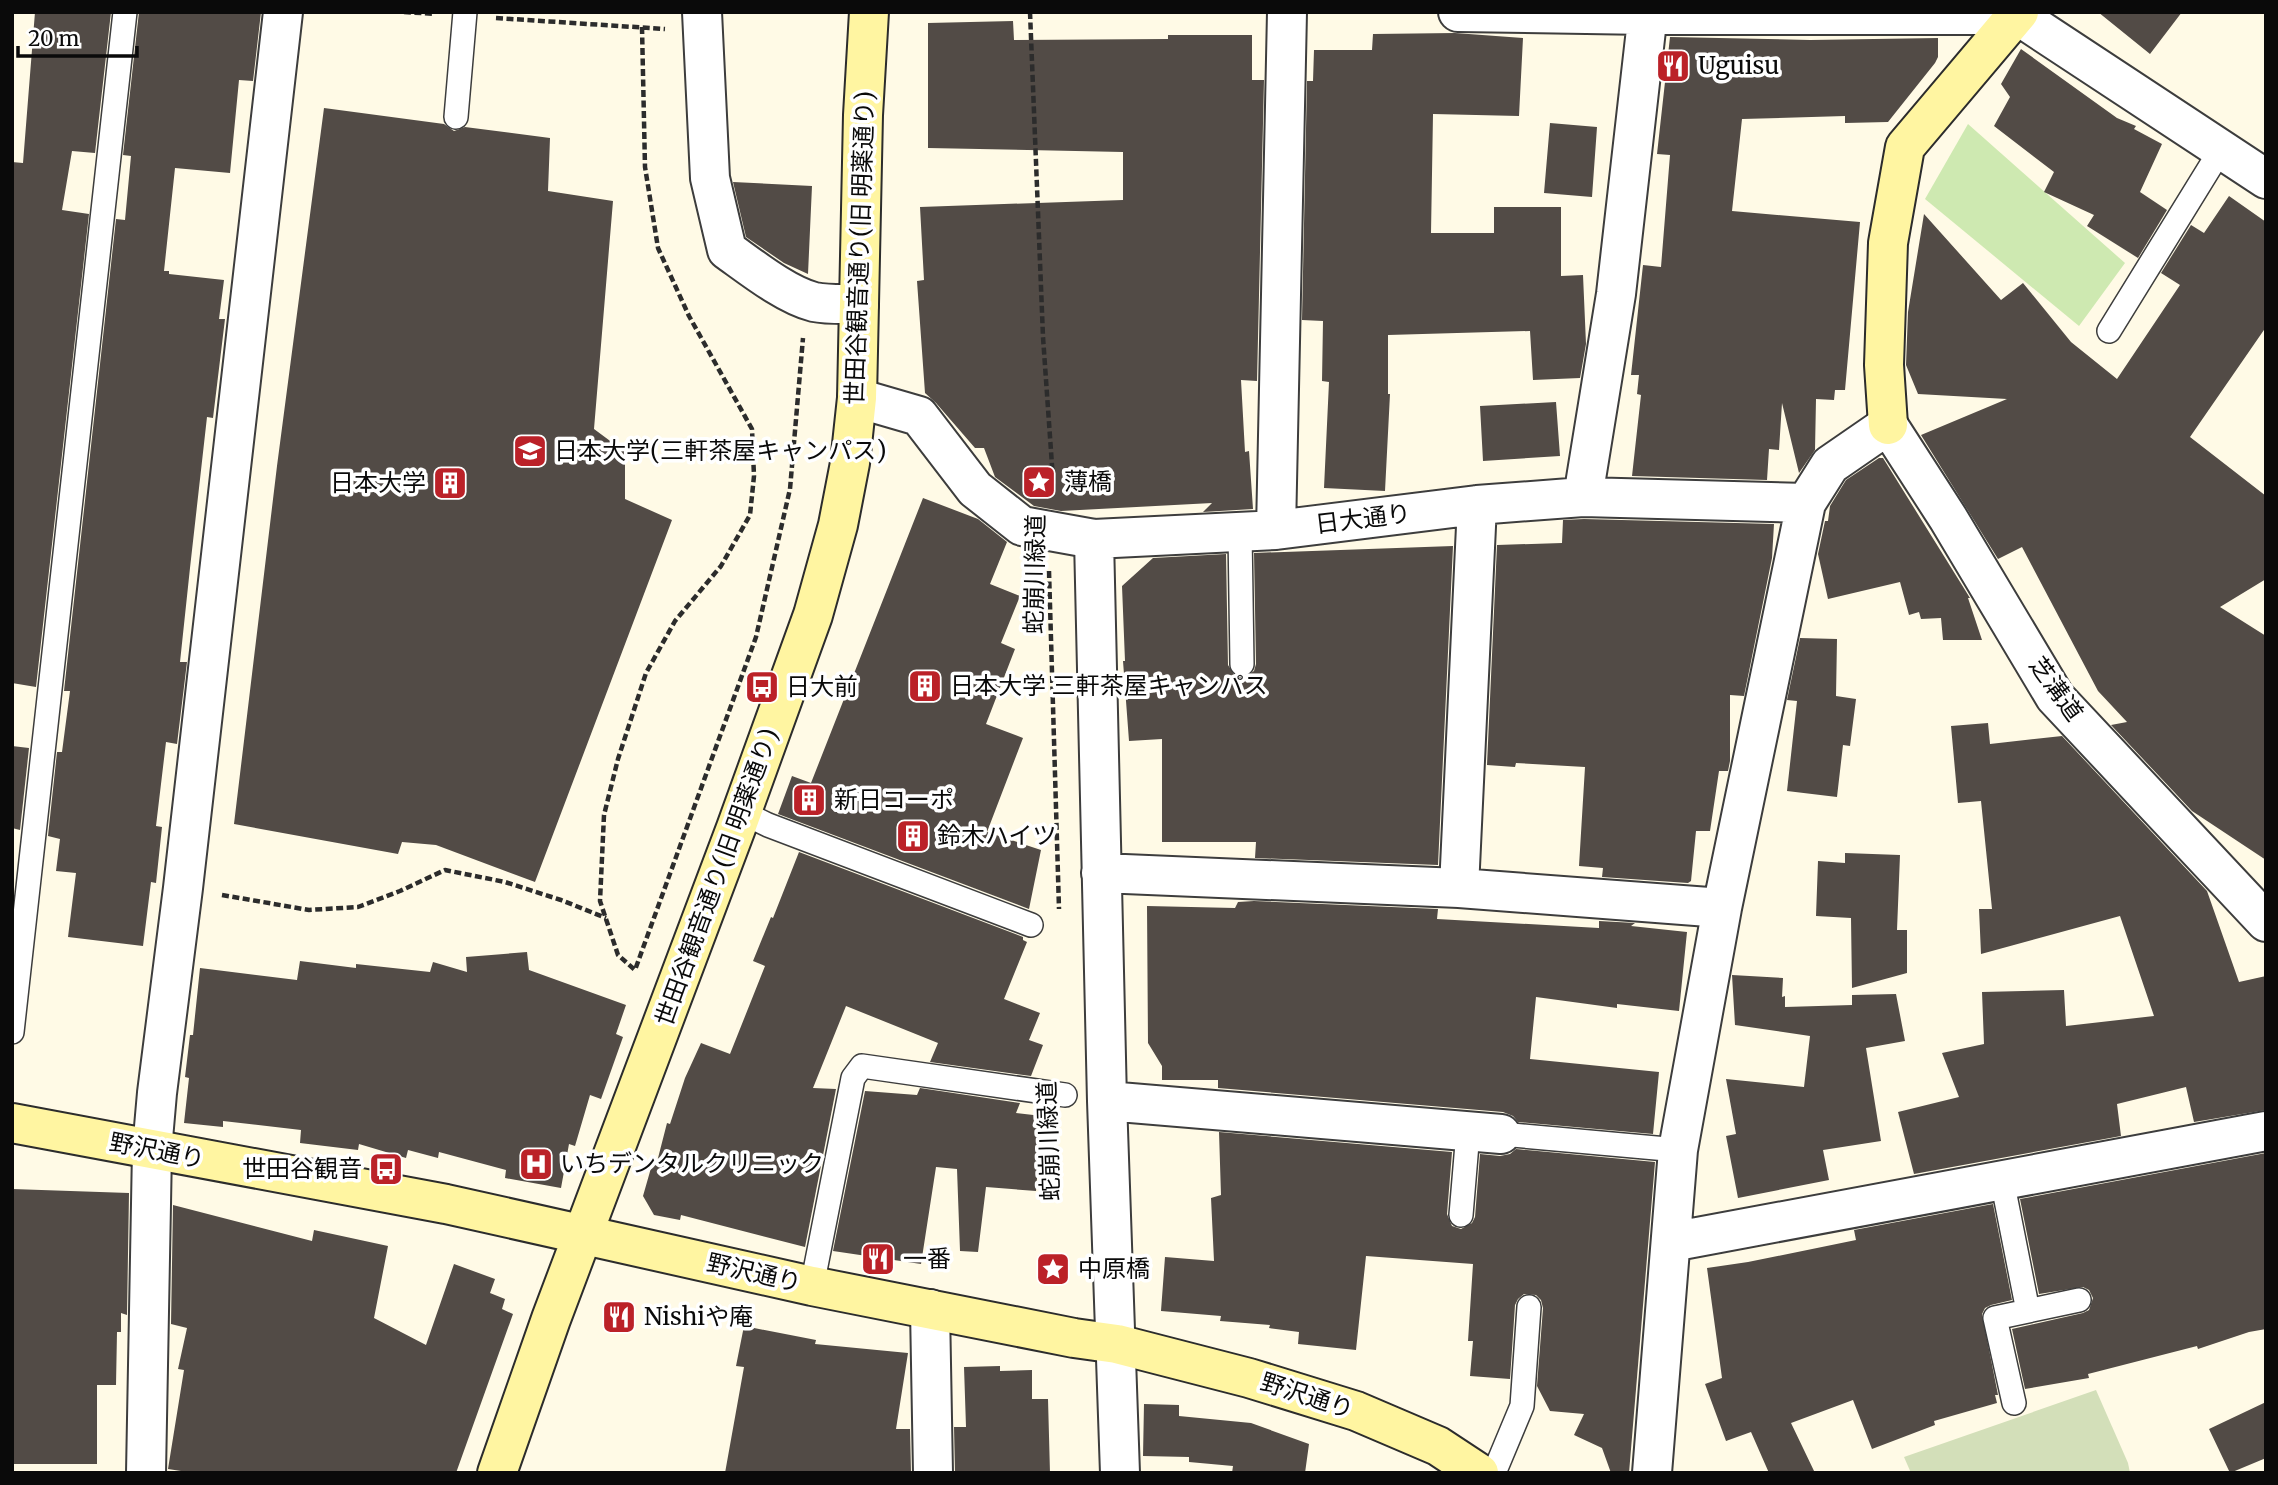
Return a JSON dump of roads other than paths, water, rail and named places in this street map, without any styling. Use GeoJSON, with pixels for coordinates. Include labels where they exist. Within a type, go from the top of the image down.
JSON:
{"type":"FeatureCollection","features":[{"type":"Feature","properties":{"kind":"street"},"geometry":{"type":"LineString","coordinates":[[146,1473],[152,1150],[157,1094],[283,12]]}},
{"type":"Feature","properties":{"kind":"street","name":"世田谷観音通り(旧 明薬通り)"},"geometry":{"type":"LineString","coordinates":[[497,1473],[582,1235],[813,615],[838,525],[850,463],[857,398],[863,115],[869,12]]}},
{"type":"Feature","properties":{"kind":"street"},"geometry":{"type":"LineString","coordinates":[[1258,531],[1287,12]]}},
{"type":"Feature","properties":{"kind":"street"},"geometry":{"type":"LineString","coordinates":[[1458,12],[2018,13],[2220,151],[2266,179]]}},
{"type":"Feature","properties":{"kind":"street"},"geometry":{"type":"LineString","coordinates":[[1652,1473],[1678,1150],[1722,908],[1806,503],[1830,465],[1888,425],[1884,365],[1888,243],[1905,147],[2018,13]]}},
{"type":"Feature","properties":{"kind":"street"},"geometry":{"type":"LineString","coordinates":[[1583,497],[1615,294],[1648,14]]}},
{"type":"Feature","properties":{"kind":"street"},"geometry":{"type":"LineString","coordinates":[[690,21],[710,178],[727,250],[763,276],[812,301],[859,304]]}},
{"type":"Feature","properties":{"kind":"street","name":"日大通り"},"geometry":{"type":"LineString","coordinates":[[857,398],[919,416],[975,489],[1022,526],[1094,539],[1258,531],[1477,505],[1583,497],[1806,503]]}},
{"type":"Feature","properties":{"kind":"street","name":"芝溝道"},"geometry":{"type":"LineString","coordinates":[[1888,425],[1948,518],[2055,696],[2266,922]]}},
{"type":"Feature","properties":{"kind":"street"},"geometry":{"type":"LineString","coordinates":[[1459,888],[1477,505]]}},
{"type":"Feature","properties":{"kind":"street"},"geometry":{"type":"LineString","coordinates":[[1094,539],[1101,873],[1120,1473]]}},
{"type":"Feature","properties":{"kind":"street"},"geometry":{"type":"LineString","coordinates":[[1101,873],[1459,888],[1722,908]]}},
{"type":"Feature","properties":{"kind":"street"},"geometry":{"type":"LineString","coordinates":[[1108,1101],[1485,1133]]}},
{"type":"Feature","properties":{"kind":"street","name":"野沢通り"},"geometry":{"type":"LineString","coordinates":[[12,1123],[446,1205],[811,1286],[1117,1345],[1250,1378],[1356,1411],[1438,1446],[1479,1473]]}},
{"type":"Feature","properties":{"kind":"street"},"geometry":{"type":"LineString","coordinates":[[1671,1242],[2266,1130]]}},
{"type":"Feature","properties":{"kind":"street"},"geometry":{"type":"LineString","coordinates":[[930,1309],[933,1473]]}},
{"type":"Feature","properties":{"kind":"lane"},"geometry":{"type":"LineString","coordinates":[[12,1032],[125,12]]}},
{"type":"Feature","properties":{"kind":"lane"},"geometry":{"type":"LineString","coordinates":[[456,117],[464,15]]}},
{"type":"Feature","properties":{"kind":"lane"},"geometry":{"type":"LineString","coordinates":[[2109,331],[2220,151]]}},
{"type":"Feature","properties":{"kind":"lane"},"geometry":{"type":"LineString","coordinates":[[1242,664],[1258,531]]}},
{"type":"Feature","properties":{"kind":"lane"},"geometry":{"type":"LineString","coordinates":[[741,812],[768,825],[1031,925]]}},
{"type":"Feature","properties":{"kind":"lane"},"geometry":{"type":"LineString","coordinates":[[811,1286],[853,1078],[862,1066],[1065,1095]]}},
{"type":"Feature","properties":{"kind":"lane"},"geometry":{"type":"LineString","coordinates":[[1461,1215],[1485,1133],[1678,1150]]}},
{"type":"Feature","properties":{"kind":"lane"},"geometry":{"type":"LineString","coordinates":[[2002,1180],[2028,1311]]}},
{"type":"Feature","properties":{"kind":"lane"},"geometry":{"type":"LineString","coordinates":[[2014,1403],[1996,1318],[2079,1300]]}},
{"type":"Feature","properties":{"kind":"lane"},"geometry":{"type":"LineString","coordinates":[[1494,1473],[1522,1406],[1529,1307]]}},
{"type":"Feature","properties":{"kind":"place","name":"Uguisu"},"geometry":{"type":"Point","coordinates":[1673,66]}},
{"type":"Feature","properties":{"kind":"place","name":"日本大学(三軒茶屋キャンパス)"},"geometry":{"type":"Point","coordinates":[530,451]}},
{"type":"Feature","properties":{"kind":"place","name":"薄橋"},"geometry":{"type":"Point","coordinates":[1039,482]}},
{"type":"Feature","properties":{"kind":"place","name":"日本大学"},"geometry":{"type":"Point","coordinates":[450,483]}},
{"type":"Feature","properties":{"kind":"place","name":"日本大学 三軒茶屋キャンパス"},"geometry":{"type":"Point","coordinates":[925,686]}},
{"type":"Feature","properties":{"kind":"place","name":"日大前"},"geometry":{"type":"Point","coordinates":[762,687]}},
{"type":"Feature","properties":{"kind":"place","name":"新日コーポ"},"geometry":{"type":"Point","coordinates":[809,800]}},
{"type":"Feature","properties":{"kind":"place","name":"鈴木ハイツ"},"geometry":{"type":"Point","coordinates":[913,836]}},
{"type":"Feature","properties":{"kind":"place","name":"いちデンタルクリニック"},"geometry":{"type":"Point","coordinates":[536,1164]}},
{"type":"Feature","properties":{"kind":"place","name":"世田谷観音"},"geometry":{"type":"Point","coordinates":[386,1169]}},
{"type":"Feature","properties":{"kind":"place","name":"一番"},"geometry":{"type":"Point","coordinates":[878,1259]}},
{"type":"Feature","properties":{"kind":"place","name":"中原橋"},"geometry":{"type":"Point","coordinates":[1053,1269]}},
{"type":"Feature","properties":{"kind":"place","name":"Nishiや庵"},"geometry":{"type":"Point","coordinates":[619,1317]}}]}
